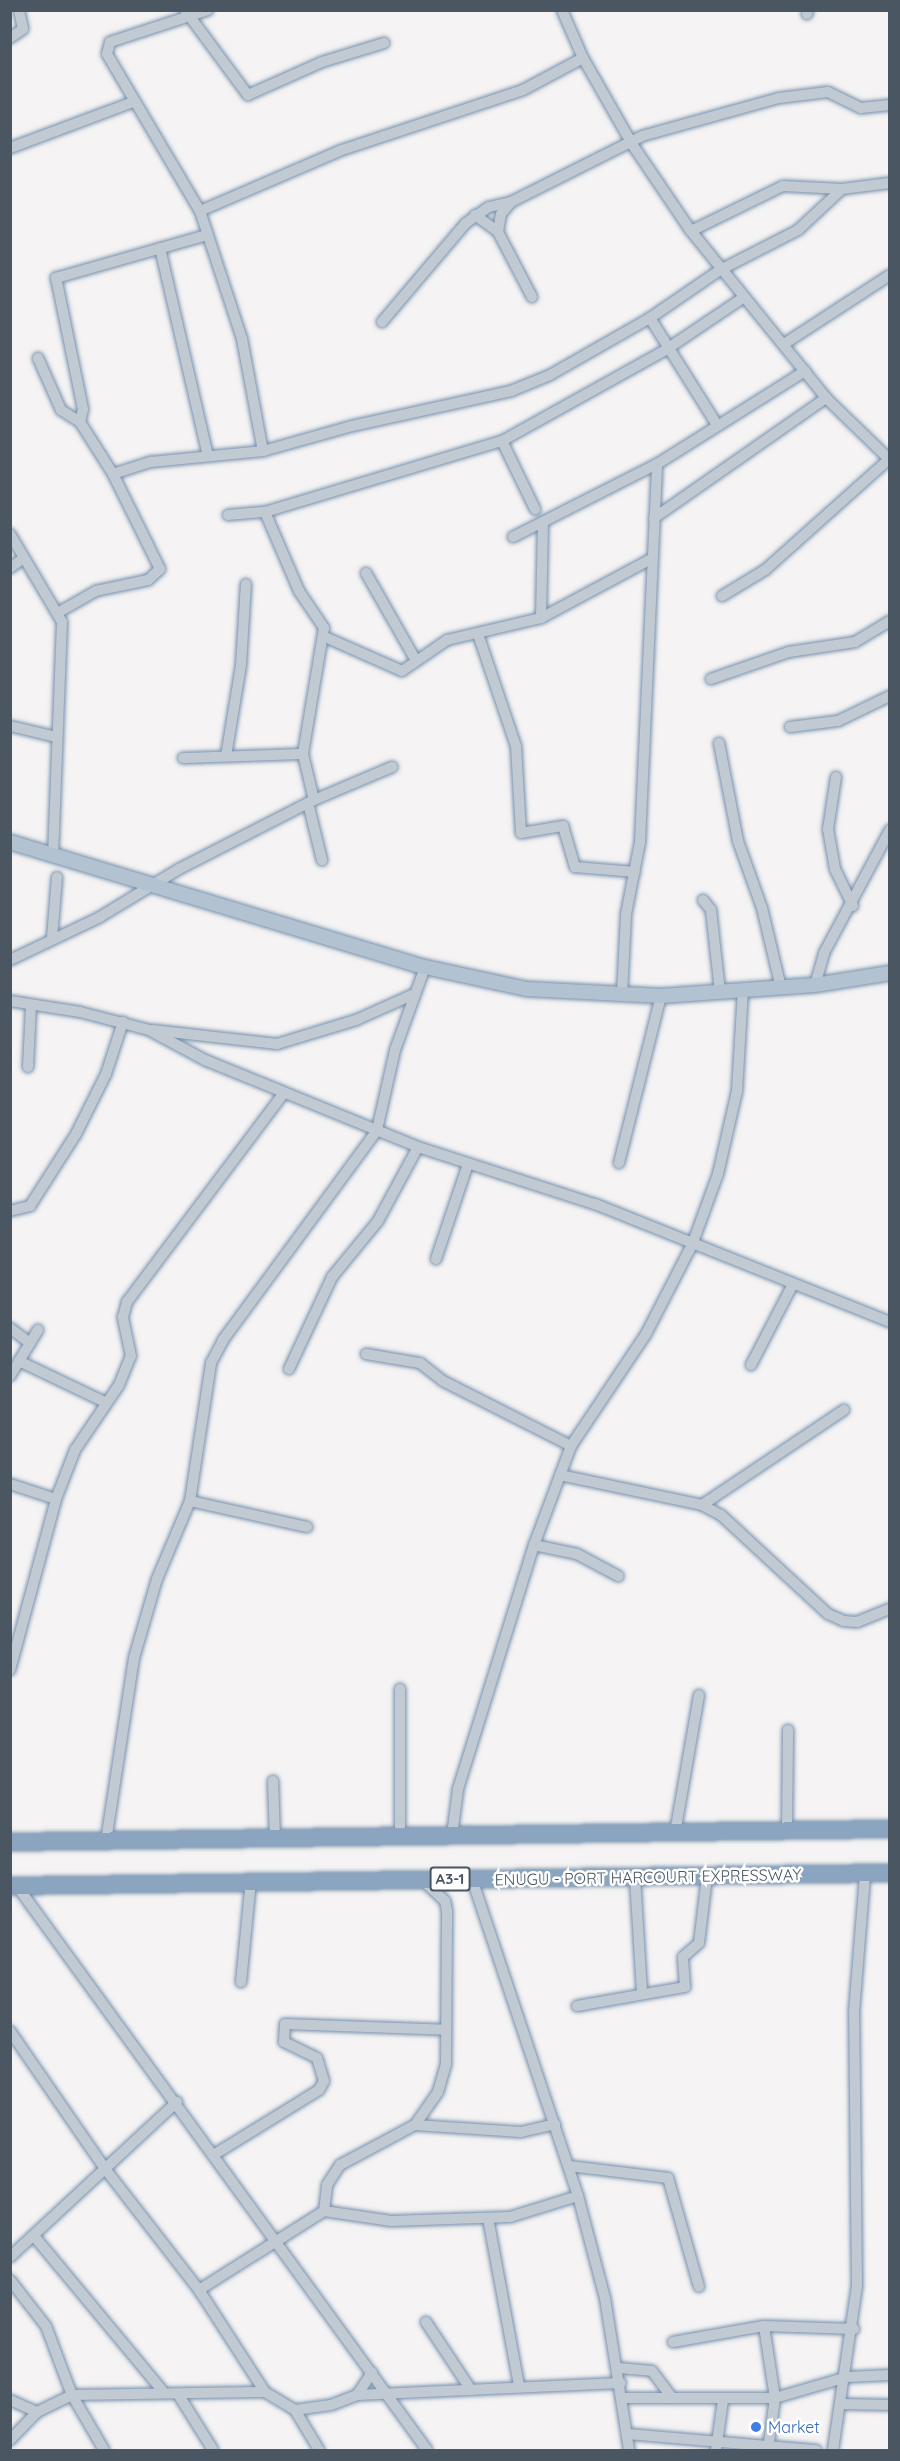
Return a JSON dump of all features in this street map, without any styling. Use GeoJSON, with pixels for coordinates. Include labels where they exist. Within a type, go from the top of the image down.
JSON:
{"type":"FeatureCollection","features":[{"type":"Feature","properties":{"kind":"highway"},"geometry":{"type":"LineString","coordinates":[[10,1842],[890,1829]]}},
{"type":"Feature","properties":{"kind":"highway","name":"ENUGU - PORT HARCOURT EXPRESSWAY"},"geometry":{"type":"LineString","coordinates":[[14,1886],[251,1880],[890,1874]]}},
{"type":"Feature","properties":{"kind":"main road"},"geometry":{"type":"LineString","coordinates":[[10,842],[425,967],[527,989],[661,996],[815,985],[890,972]]}},
{"type":"Feature","properties":{"kind":"street"},"geometry":{"type":"LineString","coordinates":[[10,38],[24,29],[19,10]]}},
{"type":"Feature","properties":{"kind":"street"},"geometry":{"type":"LineString","coordinates":[[208,10],[188,14],[110,42],[109,61],[133,102],[164,144],[200,211],[242,339],[262,451]]}},
{"type":"Feature","properties":{"kind":"street"},"geometry":{"type":"LineString","coordinates":[[562,10],[583,58],[632,144],[691,231],[720,270],[784,344],[826,398],[889,459],[765,570],[722,596]]}},
{"type":"Feature","properties":{"kind":"street"},"geometry":{"type":"LineString","coordinates":[[188,14],[248,95],[322,62],[384,43]]}},
{"type":"Feature","properties":{"kind":"street"},"geometry":{"type":"LineString","coordinates":[[200,211],[339,151],[523,90],[583,58]]}},
{"type":"Feature","properties":{"kind":"street"},"geometry":{"type":"LineString","coordinates":[[382,322],[475,216],[511,202],[654,132],[779,98],[828,92],[861,108],[890,105]]}},
{"type":"Feature","properties":{"kind":"street"},"geometry":{"type":"LineString","coordinates":[[10,148],[133,102]]}},
{"type":"Feature","properties":{"kind":"street"},"geometry":{"type":"LineString","coordinates":[[691,231],[770,190],[783,186],[842,189],[890,183]]}},
{"type":"Feature","properties":{"kind":"street"},"geometry":{"type":"LineString","coordinates":[[113,474],[151,462],[262,451],[352,426],[511,391],[550,375],[650,318],[720,270],[798,230],[842,189]]}},
{"type":"Feature","properties":{"kind":"street"},"geometry":{"type":"LineString","coordinates":[[498,232],[501,214],[511,202]]}},
{"type":"Feature","properties":{"kind":"street"},"geometry":{"type":"LineString","coordinates":[[475,216],[498,232],[532,297]]}},
{"type":"Feature","properties":{"kind":"street"},"geometry":{"type":"LineString","coordinates":[[80,422],[83,409],[56,278],[207,235]]}},
{"type":"Feature","properties":{"kind":"street"},"geometry":{"type":"LineString","coordinates":[[160,248],[208,456]]}},
{"type":"Feature","properties":{"kind":"street"},"geometry":{"type":"LineString","coordinates":[[784,344],[890,275]]}},
{"type":"Feature","properties":{"kind":"street"},"geometry":{"type":"LineString","coordinates":[[228,515],[265,512],[502,441],[667,349],[743,298]]}},
{"type":"Feature","properties":{"kind":"street"},"geometry":{"type":"LineString","coordinates":[[650,318],[667,349],[717,425]]}},
{"type":"Feature","properties":{"kind":"street"},"geometry":{"type":"LineString","coordinates":[[38,358],[62,410],[80,422],[113,474],[160,569],[148,580],[96,591],[59,612]]}},
{"type":"Feature","properties":{"kind":"street"},"geometry":{"type":"LineString","coordinates":[[513,537],[635,471],[657,464],[805,371]]}},
{"type":"Feature","properties":{"kind":"street"},"geometry":{"type":"LineString","coordinates":[[654,518],[826,398]]}},
{"type":"Feature","properties":{"kind":"street"},"geometry":{"type":"LineString","coordinates":[[502,441],[535,509]]}},
{"type":"Feature","properties":{"kind":"street"},"geometry":{"type":"LineString","coordinates":[[622,994],[626,914],[635,872],[653,600],[651,559],[657,464]]}},
{"type":"Feature","properties":{"kind":"street"},"geometry":{"type":"LineString","coordinates":[[265,512],[299,591],[318,618],[325,637],[303,754],[322,860]]}},
{"type":"Feature","properties":{"kind":"street"},"geometry":{"type":"LineString","coordinates":[[541,618],[543,522]]}},
{"type":"Feature","properties":{"kind":"street"},"geometry":{"type":"LineString","coordinates":[[10,534],[59,612],[64,660],[56,737],[53,855]]}},
{"type":"Feature","properties":{"kind":"street"},"geometry":{"type":"LineString","coordinates":[[10,568],[24,558]]}},
{"type":"Feature","properties":{"kind":"street"},"geometry":{"type":"LineString","coordinates":[[325,637],[397,670],[405,670],[415,659],[447,640],[541,618],[651,559]]}},
{"type":"Feature","properties":{"kind":"street"},"geometry":{"type":"LineString","coordinates":[[366,573],[415,659]]}},
{"type":"Feature","properties":{"kind":"street"},"geometry":{"type":"LineString","coordinates":[[226,756],[242,665],[246,584]]}},
{"type":"Feature","properties":{"kind":"street"},"geometry":{"type":"LineString","coordinates":[[711,679],[789,652],[855,642],[890,621]]}},
{"type":"Feature","properties":{"kind":"street"},"geometry":{"type":"LineString","coordinates":[[478,634],[516,746],[521,833],[563,826],[575,867],[635,872]]}},
{"type":"Feature","properties":{"kind":"street"},"geometry":{"type":"LineString","coordinates":[[790,727],[838,721],[890,696]]}},
{"type":"Feature","properties":{"kind":"street"},"geometry":{"type":"LineString","coordinates":[[10,726],[56,737]]}},
{"type":"Feature","properties":{"kind":"street"},"geometry":{"type":"LineString","coordinates":[[719,743],[738,841],[762,908],[781,988]]}},
{"type":"Feature","properties":{"kind":"street"},"geometry":{"type":"LineString","coordinates":[[183,758],[303,754]]}},
{"type":"Feature","properties":{"kind":"street"},"geometry":{"type":"LineString","coordinates":[[10,960],[100,917],[153,884],[311,802],[392,767]]}},
{"type":"Feature","properties":{"kind":"street"},"geometry":{"type":"LineString","coordinates":[[836,777],[828,829],[836,869],[848,888],[853,906]]}},
{"type":"Feature","properties":{"kind":"street"},"geometry":{"type":"LineString","coordinates":[[815,985],[824,952],[853,906],[890,830]]}},
{"type":"Feature","properties":{"kind":"street"},"geometry":{"type":"LineString","coordinates":[[52,938],[57,877]]}},
{"type":"Feature","properties":{"kind":"street"},"geometry":{"type":"LineString","coordinates":[[848,888],[863,884]]}},
{"type":"Feature","properties":{"kind":"street"},"geometry":{"type":"LineString","coordinates":[[703,900],[711,910],[720,992]]}},
{"type":"Feature","properties":{"kind":"street"},"geometry":{"type":"LineString","coordinates":[[106,1841],[135,1658],[158,1579],[190,1501],[205,1392],[223,1340],[377,1130],[412,995],[425,967]]}},
{"type":"Feature","properties":{"kind":"street"},"geometry":{"type":"LineString","coordinates":[[452,1836],[458,1789],[534,1545],[571,1446],[646,1334],[692,1245],[718,1174],[736,1091],[743,991]]}},
{"type":"Feature","properties":{"kind":"street"},"geometry":{"type":"LineString","coordinates":[[149,1030],[277,1044],[356,1020],[412,995]]}},
{"type":"Feature","properties":{"kind":"street"},"geometry":{"type":"LineString","coordinates":[[619,1163],[661,996]]}},
{"type":"Feature","properties":{"kind":"street"},"geometry":{"type":"LineString","coordinates":[[10,1001],[123,1022],[149,1030],[284,1093],[418,1147],[595,1204],[692,1245],[890,1322]]}},
{"type":"Feature","properties":{"kind":"street"},"geometry":{"type":"LineString","coordinates":[[28,1067],[31,1005]]}},
{"type":"Feature","properties":{"kind":"street"},"geometry":{"type":"LineString","coordinates":[[10,1210],[30,1206],[76,1134],[106,1074],[123,1022]]}},
{"type":"Feature","properties":{"kind":"street"},"geometry":{"type":"LineString","coordinates":[[10,1670],[56,1499],[75,1450],[105,1402],[119,1385],[131,1356],[123,1317],[128,1302],[284,1093]]}},
{"type":"Feature","properties":{"kind":"street"},"geometry":{"type":"LineString","coordinates":[[289,1370],[332,1277],[378,1221],[418,1147]]}},
{"type":"Feature","properties":{"kind":"street"},"geometry":{"type":"LineString","coordinates":[[436,1259],[468,1164]]}},
{"type":"Feature","properties":{"kind":"street"},"geometry":{"type":"LineString","coordinates":[[751,1365],[793,1284]]}},
{"type":"Feature","properties":{"kind":"street"},"geometry":{"type":"LineString","coordinates":[[10,1328],[30,1343]]}},
{"type":"Feature","properties":{"kind":"street"},"geometry":{"type":"LineString","coordinates":[[10,1376],[38,1329]]}},
{"type":"Feature","properties":{"kind":"street"},"geometry":{"type":"LineString","coordinates":[[366,1354],[420,1363],[443,1381],[571,1446]]}},
{"type":"Feature","properties":{"kind":"street"},"geometry":{"type":"LineString","coordinates":[[19,1361],[105,1402]]}},
{"type":"Feature","properties":{"kind":"street"},"geometry":{"type":"LineString","coordinates":[[702,1505],[844,1410]]}},
{"type":"Feature","properties":{"kind":"street"},"geometry":{"type":"LineString","coordinates":[[560,1475],[702,1505],[734,1523],[828,1614],[857,1622],[890,1609]]}},
{"type":"Feature","properties":{"kind":"street"},"geometry":{"type":"LineString","coordinates":[[10,1484],[56,1499]]}},
{"type":"Feature","properties":{"kind":"street"},"geometry":{"type":"LineString","coordinates":[[190,1501],[307,1527]]}},
{"type":"Feature","properties":{"kind":"street"},"geometry":{"type":"LineString","coordinates":[[534,1545],[577,1554],[618,1576]]}},
{"type":"Feature","properties":{"kind":"street"},"geometry":{"type":"LineString","coordinates":[[400,1689],[400,1837]]}},
{"type":"Feature","properties":{"kind":"street"},"geometry":{"type":"LineString","coordinates":[[675,1833],[699,1695]]}},
{"type":"Feature","properties":{"kind":"street"},"geometry":{"type":"LineString","coordinates":[[787,1831],[788,1730]]}},
{"type":"Feature","properties":{"kind":"street"},"geometry":{"type":"LineString","coordinates":[[273,1781],[275,1839]]}},
{"type":"Feature","properties":{"kind":"street"},"geometry":{"type":"LineString","coordinates":[[833,2451],[854,2329],[854,2012],[865,1874]]}},
{"type":"Feature","properties":{"kind":"street"},"geometry":{"type":"LineString","coordinates":[[577,2006],[685,1987],[683,1957],[699,1943],[707,1876]]}},
{"type":"Feature","properties":{"kind":"street"},"geometry":{"type":"LineString","coordinates":[[635,1878],[642,1994]]}},
{"type":"Feature","properties":{"kind":"street"},"geometry":{"type":"LineString","coordinates":[[324,2211],[327,2185],[340,2165],[415,2125],[445,2076],[447,1911],[445,1901],[420,1879]]}},
{"type":"Feature","properties":{"kind":"street"},"geometry":{"type":"LineString","coordinates":[[472,1879],[578,2196],[619,2368],[629,2451]]}},
{"type":"Feature","properties":{"kind":"street"},"geometry":{"type":"LineString","coordinates":[[241,1982],[251,1880]]}},
{"type":"Feature","properties":{"kind":"street"},"geometry":{"type":"LineString","coordinates":[[14,1886],[277,2238],[385,2395],[427,2451]]}},
{"type":"Feature","properties":{"kind":"street"},"geometry":{"type":"LineString","coordinates":[[214,2154],[319,2090],[324,2081],[317,2058],[284,2042],[285,2024],[445,2030]]}},
{"type":"Feature","properties":{"kind":"street"},"geometry":{"type":"LineString","coordinates":[[10,2031],[106,2170],[199,2290],[265,2392],[295,2410],[319,2451]]}},
{"type":"Feature","properties":{"kind":"street"},"geometry":{"type":"LineString","coordinates":[[10,2256],[106,2170],[177,2102]]}},
{"type":"Feature","properties":{"kind":"street"},"geometry":{"type":"LineString","coordinates":[[415,2125],[521,2132],[555,2124]]}},
{"type":"Feature","properties":{"kind":"street"},"geometry":{"type":"LineString","coordinates":[[569,2166],[668,2178],[699,2287]]}},
{"type":"Feature","properties":{"kind":"street"},"geometry":{"type":"LineString","coordinates":[[199,2290],[277,2238],[324,2211],[391,2221],[510,2217],[578,2196]]}},
{"type":"Feature","properties":{"kind":"street"},"geometry":{"type":"LineString","coordinates":[[488,2218],[519,2386]]}},
{"type":"Feature","properties":{"kind":"street"},"geometry":{"type":"LineString","coordinates":[[34,2236],[162,2390]]}},
{"type":"Feature","properties":{"kind":"street"},"geometry":{"type":"LineString","coordinates":[[10,2280],[46,2326],[72,2395],[104,2451]]}},
{"type":"Feature","properties":{"kind":"street"},"geometry":{"type":"LineString","coordinates":[[426,2322],[470,2387]]}},
{"type":"Feature","properties":{"kind":"street"},"geometry":{"type":"LineString","coordinates":[[673,2342],[764,2326],[854,2329]]}},
{"type":"Feature","properties":{"kind":"street"},"geometry":{"type":"LineString","coordinates":[[764,2326],[775,2398],[768,2449]]}},
{"type":"Feature","properties":{"kind":"street"},"geometry":{"type":"LineString","coordinates":[[619,2368],[652,2371],[672,2398]]}},
{"type":"Feature","properties":{"kind":"street"},"geometry":{"type":"LineString","coordinates":[[357,2395],[372,2373]]}},
{"type":"Feature","properties":{"kind":"street"},"geometry":{"type":"LineString","coordinates":[[622,2398],[723,2400],[775,2398],[847,2377],[890,2374]]}},
{"type":"Feature","properties":{"kind":"street"},"geometry":{"type":"LineString","coordinates":[[295,2410],[331,2405],[357,2395],[385,2395],[470,2387],[621,2383]]}},
{"type":"Feature","properties":{"kind":"street"},"geometry":{"type":"LineString","coordinates":[[10,2440],[37,2412],[72,2395],[162,2390],[178,2394],[265,2392]]}},
{"type":"Feature","properties":{"kind":"street"},"geometry":{"type":"LineString","coordinates":[[178,2394],[213,2451]]}},
{"type":"Feature","properties":{"kind":"street"},"geometry":{"type":"LineString","coordinates":[[10,2400],[37,2412]]}},
{"type":"Feature","properties":{"kind":"street"},"geometry":{"type":"LineString","coordinates":[[716,2447],[723,2400]]}},
{"type":"Feature","properties":{"kind":"street"},"geometry":{"type":"LineString","coordinates":[[842,2404],[890,2405]]}},
{"type":"Feature","properties":{"kind":"street"},"geometry":{"type":"LineString","coordinates":[[628,2434],[716,2447],[816,2451]]}},
{"type":"Feature","properties":{"kind":"place","name":"Market"},"geometry":{"type":"Point","coordinates":[756,2427]}}]}
